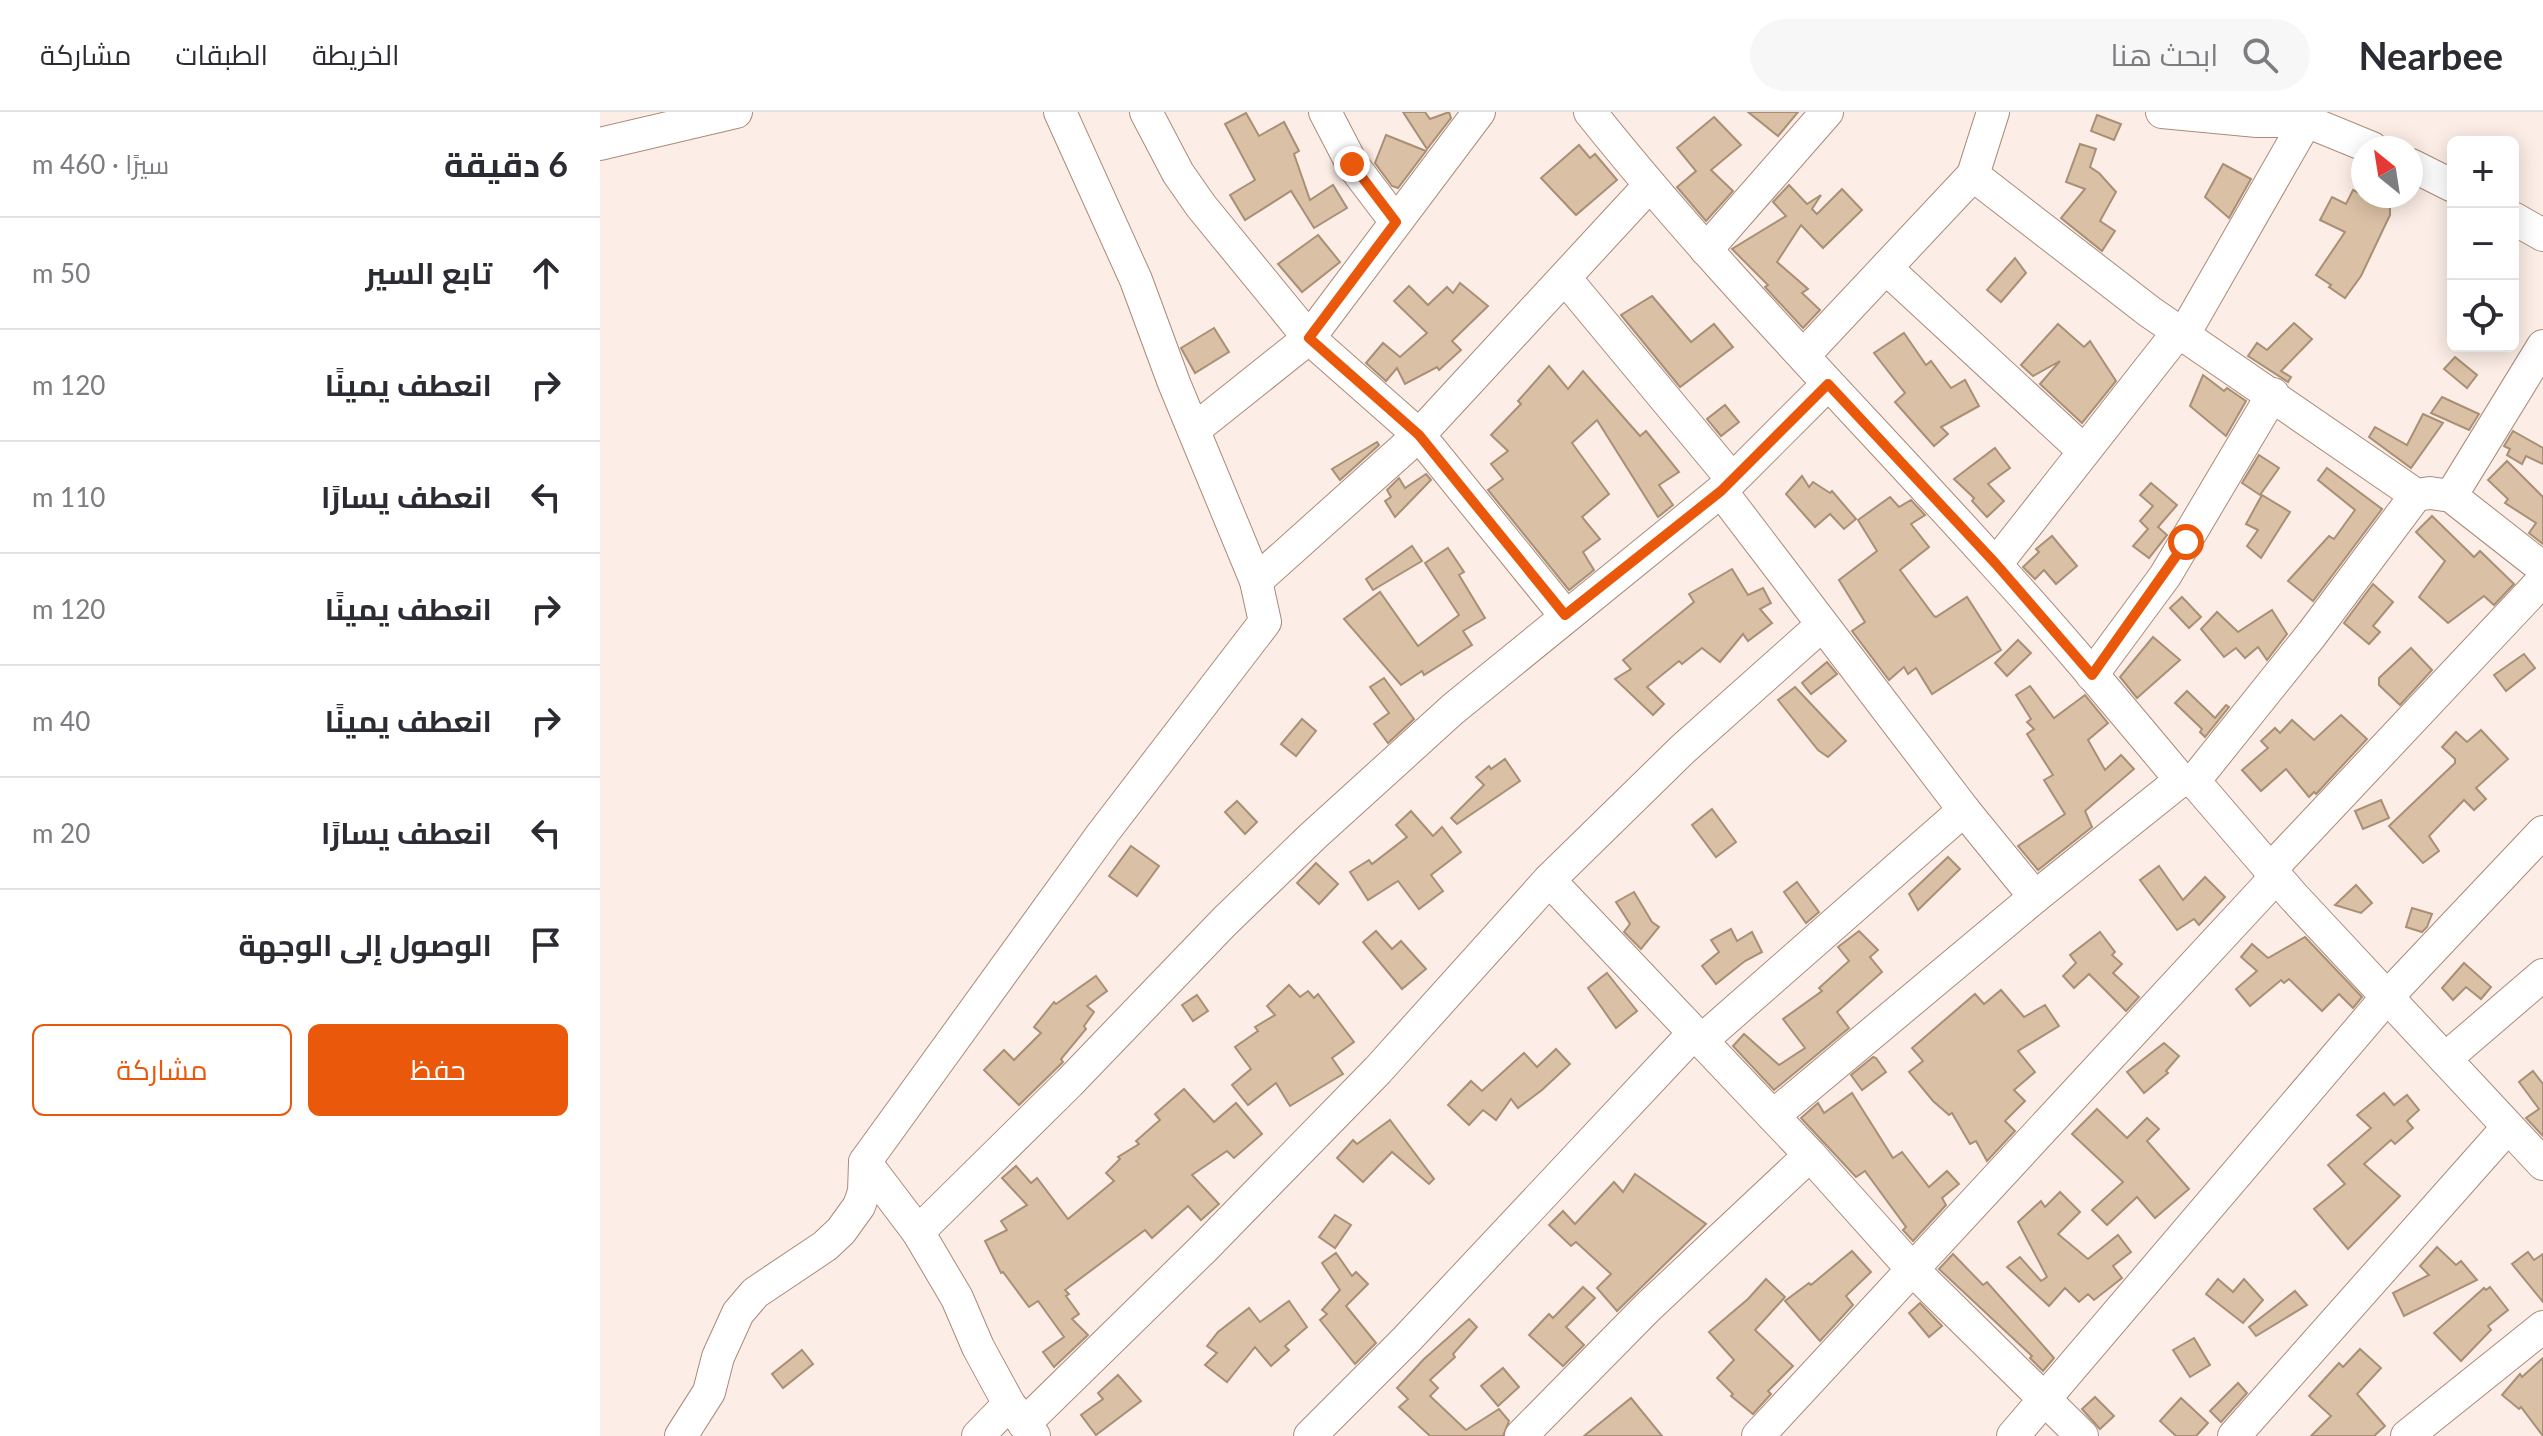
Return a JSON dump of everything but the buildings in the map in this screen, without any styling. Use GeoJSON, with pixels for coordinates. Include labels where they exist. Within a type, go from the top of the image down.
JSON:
{"type":"FeatureCollection","features":[{"type":"Feature","properties":{"kind":"street"},"geometry":{"type":"LineString","coordinates":[[600,144],[736,112]]}},
{"type":"Feature","properties":{"kind":"street"},"geometry":{"type":"LineString","coordinates":[[681,1436],[709,1392],[721,1348],[738,1313],[755,1293],[825,1246],[841,1231],[859,1206],[864,1192],[865,1162],[1103,833],[1265,622],[1256,581],[1174,383],[1136,280],[1060,112]]}},
{"type":"Feature","properties":{"kind":"street"},"geometry":{"type":"LineString","coordinates":[[1146,112],[1178,173],[1201,206],[1309,338],[1419,435],[1565,615]]}},
{"type":"Feature","properties":{"kind":"street"},"geometry":{"type":"LineString","coordinates":[[1325,112],[1352,164],[1396,222]]}},
{"type":"Feature","properties":{"kind":"street"},"geometry":{"type":"LineString","coordinates":[[1195,429],[1309,338],[1479,112]]}},
{"type":"Feature","properties":{"kind":"street"},"geometry":{"type":"LineString","coordinates":[[1590,112],[1649,186],[1706,250],[1996,564],[2273,874],[2542,1162]]}},
{"type":"Feature","properties":{"kind":"street"},"geometry":{"type":"LineString","coordinates":[[1706,250],[1827,112]]}},
{"type":"Feature","properties":{"kind":"street"},"geometry":{"type":"LineString","coordinates":[[1804,355],[1973,175],[1993,112]]}},
{"type":"Feature","properties":{"kind":"street"},"geometry":{"type":"LineString","coordinates":[[2162,112],[2257,121],[2306,121],[2351,139]]}},
{"type":"Feature","properties":{"kind":"street"},"geometry":{"type":"LineString","coordinates":[[1996,564],[2182,332],[2306,121]]}},
{"type":"Feature","properties":{"kind":"street"},"geometry":{"type":"LineString","coordinates":[[2423,171],[2447,183]]}},
{"type":"Feature","properties":{"kind":"street"},"geometry":{"type":"LineString","coordinates":[[1973,175],[2103,277],[2416,495],[2451,496],[2543,568]]}},
{"type":"Feature","properties":{"kind":"street"},"geometry":{"type":"LineString","coordinates":[[1256,581],[1419,435],[1649,186]]}},
{"type":"Feature","properties":{"kind":"street"},"geometry":{"type":"LineString","coordinates":[[2519,221],[2543,235]]}},
{"type":"Feature","properties":{"kind":"street"},"geometry":{"type":"LineString","coordinates":[[1886,268],[2084,451]]}},
{"type":"Feature","properties":{"kind":"street"},"geometry":{"type":"LineString","coordinates":[[1565,278],[1726,485],[1822,625],[2035,897]]}},
{"type":"Feature","properties":{"kind":"street"},"geometry":{"type":"LineString","coordinates":[[2451,496],[2543,346]]}},
{"type":"Feature","properties":{"kind":"street"},"geometry":{"type":"LineString","coordinates":[[918,1232],[1302,847],[1453,709],[1726,485],[1828,384]]}},
{"type":"Feature","properties":{"kind":"street"},"geometry":{"type":"LineString","coordinates":[[2092,675],[2165,576],[2273,394]]}},
{"type":"Feature","properties":{"kind":"street"},"geometry":{"type":"LineString","coordinates":[[1773,1116],[2035,897],[2188,780],[2312,634],[2416,495]]}},
{"type":"Feature","properties":{"kind":"street"},"geometry":{"type":"LineString","coordinates":[[1758,1436],[2543,580]]}},
{"type":"Feature","properties":{"kind":"street"},"geometry":{"type":"LineString","coordinates":[[978,1436],[1023,1421],[1204,1248],[1368,1081],[1549,880],[1683,749],[1822,625]]}},
{"type":"Feature","properties":{"kind":"street"},"geometry":{"type":"LineString","coordinates":[[1310,1436],[1697,1037],[1964,810]]}},
{"type":"Feature","properties":{"kind":"street"},"geometry":{"type":"LineString","coordinates":[[2013,1436],[2387,997],[2543,832]]}},
{"type":"Feature","properties":{"kind":"street"},"geometry":{"type":"LineString","coordinates":[[1549,880],[1810,1155],[1913,1270],[2082,1436]]}},
{"type":"Feature","properties":{"kind":"street"},"geometry":{"type":"LineString","coordinates":[[2445,1059],[2543,975]]}},
{"type":"Feature","properties":{"kind":"street"},"geometry":{"type":"LineString","coordinates":[[2234,1436],[2508,1127]]}},
{"type":"Feature","properties":{"kind":"street"},"geometry":{"type":"LineString","coordinates":[[1521,1436],[1647,1308],[1810,1155]]}},
{"type":"Feature","properties":{"kind":"street"},"geometry":{"type":"LineString","coordinates":[[865,1162],[918,1232],[957,1298],[978,1347],[1023,1421]]}},
{"type":"Feature","properties":{"kind":"street"},"geometry":{"type":"LineString","coordinates":[[2407,1436],[2543,1327]]}},
{"type":"Feature","properties":{"kind":"route"},"geometry":{"type":"LineString","coordinates":[[1352,164],[1396,222],[1309,338],[1419,435],[1565,615],[1721,491],[1828,384],[1996,564],[2092,675],[2165,576],[2186,542]]}}]}
